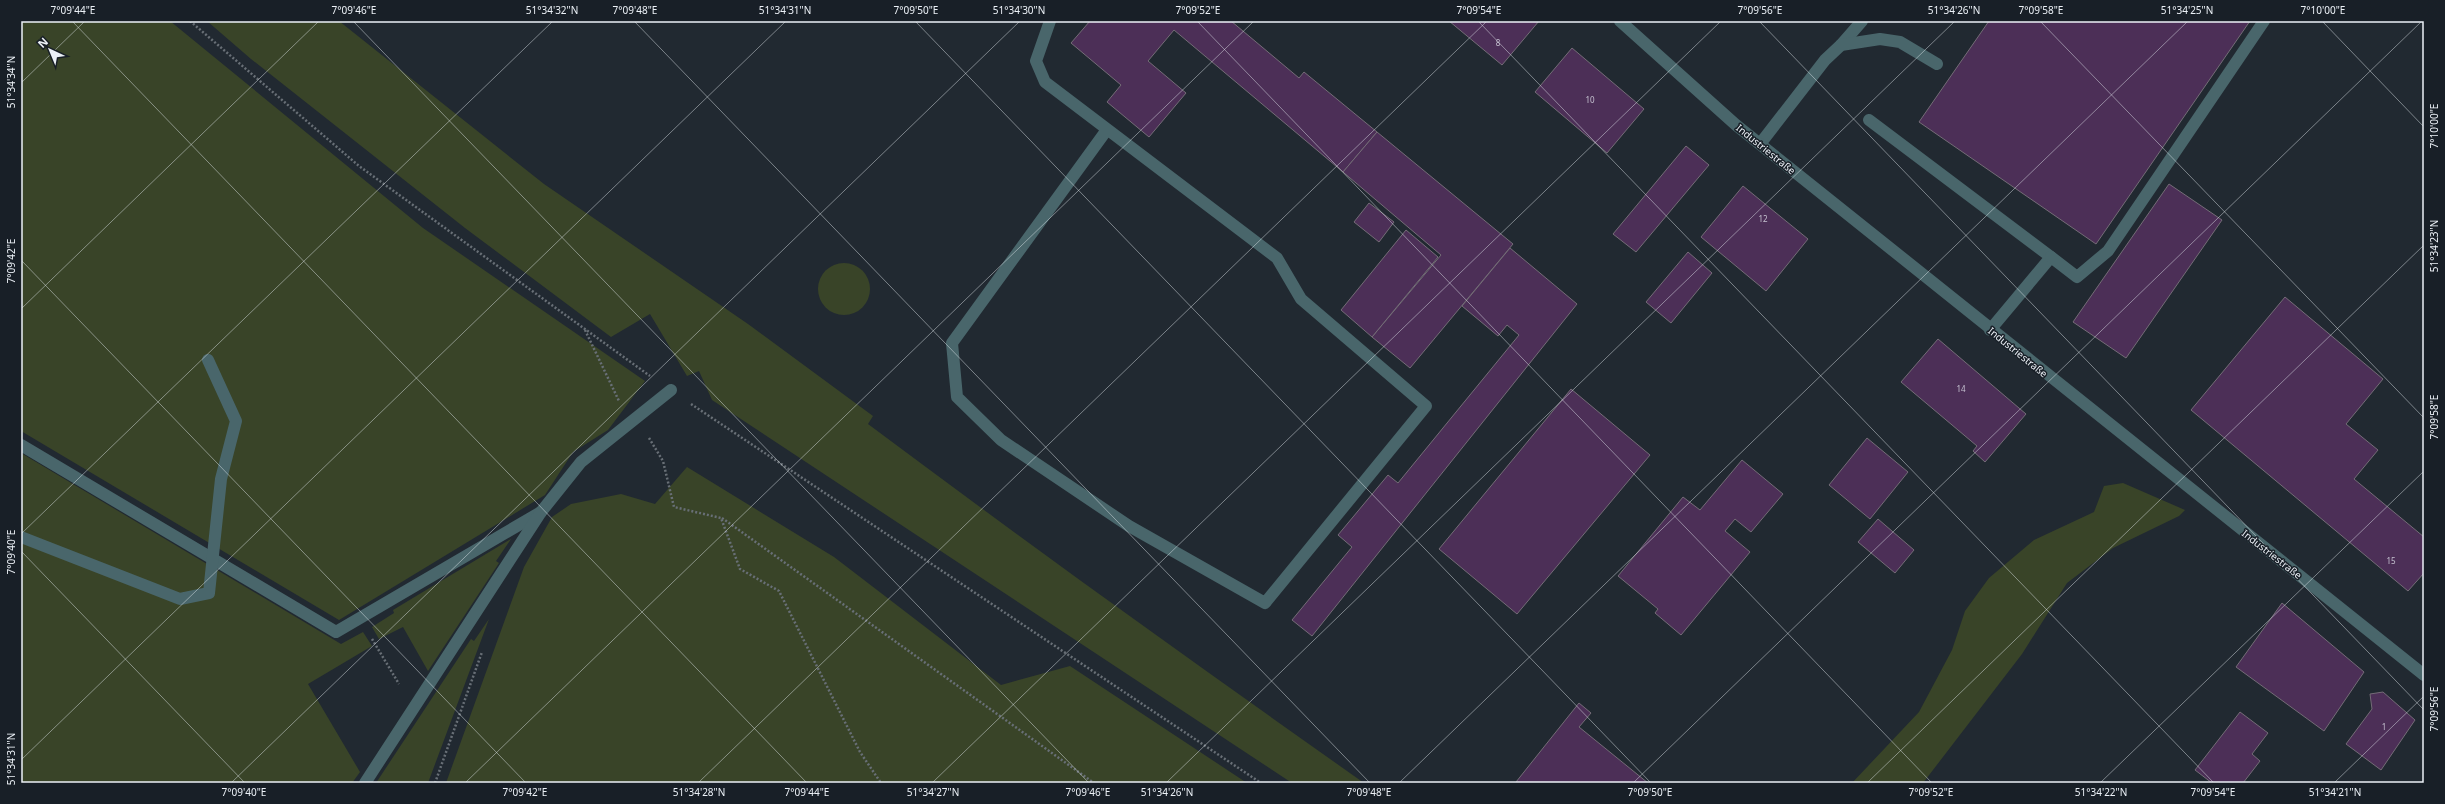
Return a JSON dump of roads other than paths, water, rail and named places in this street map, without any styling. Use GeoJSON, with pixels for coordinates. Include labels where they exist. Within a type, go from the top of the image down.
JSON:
{"type":"FeatureCollection","features":[{"type":"Feature","properties":{"kind":"street"},"geometry":{"type":"LineString","coordinates":[[1050,21],[1036,61],[1045,82],[1106,131],[1277,258],[1301,299],[1426,406],[1265,603],[1128,526],[1001,440],[957,397],[952,343],[1106,131]]}},
{"type":"Feature","properties":{"kind":"street","name":"Industriestraße"},"geometry":{"type":"LineString","coordinates":[[1620,21],[1760,144],[1990,330],[2424,675]]}},
{"type":"Feature","properties":{"kind":"street"},"geometry":{"type":"LineString","coordinates":[[1760,144],[1826,60],[1862,21]]}},
{"type":"Feature","properties":{"kind":"street"},"geometry":{"type":"LineString","coordinates":[[1869,120],[2077,277],[2108,251],[2264,21]]}},
{"type":"Feature","properties":{"kind":"street"},"geometry":{"type":"LineString","coordinates":[[1841,45],[1880,39],[1900,42],[1937,64]]}},
{"type":"Feature","properties":{"kind":"street"},"geometry":{"type":"LineString","coordinates":[[1990,330],[2051,257]]}},
{"type":"Feature","properties":{"kind":"street"},"geometry":{"type":"LineString","coordinates":[[21,537],[180,599],[209,593],[221,479],[236,421],[208,360]]}},
{"type":"Feature","properties":{"kind":"street"},"geometry":{"type":"LineString","coordinates":[[365,783],[541,512],[581,462],[670,390]]}},
{"type":"Feature","properties":{"kind":"street"},"geometry":{"type":"LineString","coordinates":[[21,445],[336,632],[541,512]]}}]}
